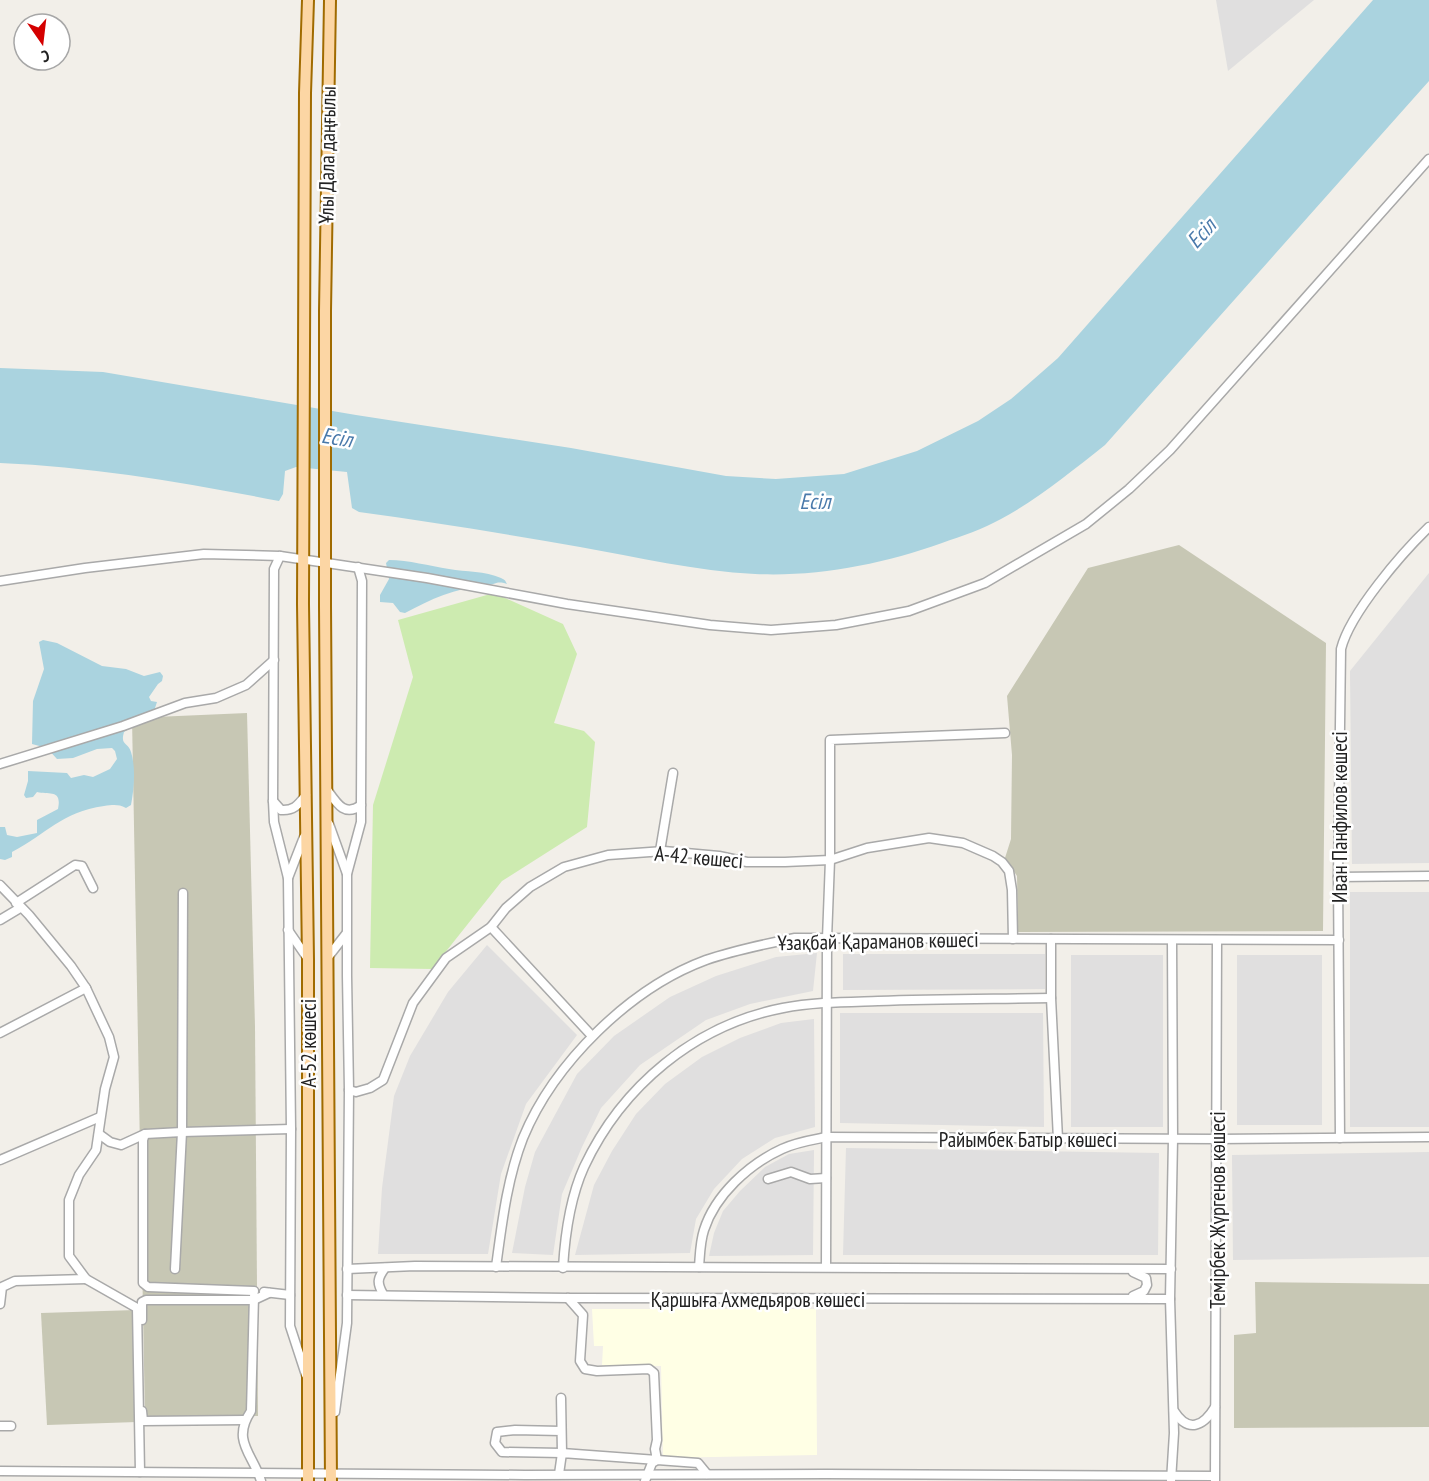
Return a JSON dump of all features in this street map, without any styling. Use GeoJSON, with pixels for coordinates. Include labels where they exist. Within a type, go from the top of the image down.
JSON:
{"type":"FeatureCollection","features":[{"type":"Feature","properties":{"kind":"main road","name":"Ұлы Дала даңғылы"},"geometry":{"type":"LineString","coordinates":[[303,604],[303,310],[308,0]]}},
{"type":"Feature","properties":{"kind":"main road","name":"Ұлы Дала даңғылы"},"geometry":{"type":"LineString","coordinates":[[326,606],[325,311],[330,0]]}},
{"type":"Feature","properties":{"kind":"main road","name":"А-52 көшесі"},"geometry":{"type":"LineString","coordinates":[[303,604],[308,959],[309,1477]]}},
{"type":"Feature","properties":{"kind":"main road","name":"А-52 көшесі"},"geometry":{"type":"LineString","coordinates":[[326,606],[331,1477]]}},
{"type":"Feature","properties":{"kind":"street"},"geometry":{"type":"LineString","coordinates":[[0,581],[204,554],[280,556],[710,626],[771,630],[836,625],[909,611],[985,583],[1086,524],[1129,489],[1170,450],[1429,159]]}},
{"type":"Feature","properties":{"kind":"street","name":"Иван Панфилов көшесі"},"geometry":{"type":"LineString","coordinates":[[1340,1138],[1338,877],[1341,649],[1351,623],[1402,556],[1429,527]]}},
{"type":"Feature","properties":{"kind":"street"},"geometry":{"type":"LineString","coordinates":[[280,556],[274,569],[273,801],[274,822],[288,878],[291,1129],[290,1326],[308,1382]]}},
{"type":"Feature","properties":{"kind":"street"},"geometry":{"type":"LineString","coordinates":[[332,1441],[347,1323],[349,1090],[347,874],[361,822],[362,581],[357,567]]}},
{"type":"Feature","properties":{"kind":"street"},"geometry":{"type":"LineString","coordinates":[[0,764],[123,726],[185,703],[216,698],[246,685],[274,660]]}},
{"type":"Feature","properties":{"kind":"street"},"geometry":{"type":"LineString","coordinates":[[826,1267],[830,740],[1005,733]]}},
{"type":"Feature","properties":{"kind":"street"},"geometry":{"type":"LineString","coordinates":[[660,851],[674,773]]}},
{"type":"Feature","properties":{"kind":"street"},"geometry":{"type":"LineString","coordinates":[[327,791],[339,807],[347,811],[361,805]]}},
{"type":"Feature","properties":{"kind":"street"},"geometry":{"type":"LineString","coordinates":[[273,801],[281,810],[290,811],[306,795]]}},
{"type":"Feature","properties":{"kind":"street"},"geometry":{"type":"LineString","coordinates":[[328,822],[347,874]]}},
{"type":"Feature","properties":{"kind":"street"},"geometry":{"type":"LineString","coordinates":[[288,878],[307,831]]}},
{"type":"Feature","properties":{"kind":"street","name":"А-42 көшесі"},"geometry":{"type":"LineString","coordinates":[[349,1090],[356,1092],[370,1088],[383,1080],[413,1003],[446,958],[491,927],[506,908],[530,887],[564,867],[608,855],[660,851],[719,856],[747,862],[830,860],[867,848],[929,838],[963,843],[993,856],[1009,871],[1012,890],[1013,939]]}},
{"type":"Feature","properties":{"kind":"street"},"geometry":{"type":"LineString","coordinates":[[0,920],[75,866],[82,866],[93,888]]}},
{"type":"Feature","properties":{"kind":"street"},"geometry":{"type":"LineString","coordinates":[[1338,877],[1429,876]]}},
{"type":"Feature","properties":{"kind":"street"},"geometry":{"type":"LineString","coordinates":[[0,885],[29,915],[71,966],[86,988],[110,1037],[114,1057],[105,1089],[96,1150],[79,1175],[69,1200],[69,1256],[86,1280],[137,1308],[140,1472]]}},
{"type":"Feature","properties":{"kind":"street"},"geometry":{"type":"LineString","coordinates":[[175,1269],[182,1132],[183,893]]}},
{"type":"Feature","properties":{"kind":"street"},"geometry":{"type":"LineString","coordinates":[[491,927],[592,1036]]}},
{"type":"Feature","properties":{"kind":"street"},"geometry":{"type":"LineString","coordinates":[[288,930],[308,959]]}},
{"type":"Feature","properties":{"kind":"street"},"geometry":{"type":"LineString","coordinates":[[328,957],[347,933]]}},
{"type":"Feature","properties":{"kind":"street","name":"Ұзақбай Қараманов көшесі"},"geometry":{"type":"LineString","coordinates":[[496,1267],[503,1211],[511,1175],[524,1137],[549,1089],[576,1053],[613,1017],[658,984],[705,961],[752,946],[795,938],[1339,940]]}},
{"type":"Feature","properties":{"kind":"street"},"geometry":{"type":"LineString","coordinates":[[1051,939],[1051,998],[1058,1139]]}},
{"type":"Feature","properties":{"kind":"street"},"geometry":{"type":"LineString","coordinates":[[1171,1478],[1173,1410],[1170,1299],[1173,1139],[1172,940]]}},
{"type":"Feature","properties":{"kind":"street","name":"Темірбек Жүргенов көшесі"},"geometry":{"type":"LineString","coordinates":[[1215,1478],[1218,940]]}},
{"type":"Feature","properties":{"kind":"street"},"geometry":{"type":"LineString","coordinates":[[0,1033],[86,988]]}},
{"type":"Feature","properties":{"kind":"street"},"geometry":{"type":"LineString","coordinates":[[563,1268],[565,1237],[574,1196],[584,1168],[600,1137],[641,1083],[685,1049],[736,1021],[783,1008],[827,1003],[934,999],[1051,998]]}},
{"type":"Feature","properties":{"kind":"street"},"geometry":{"type":"LineString","coordinates":[[0,1160],[100,1117]]}},
{"type":"Feature","properties":{"kind":"street"},"geometry":{"type":"LineString","coordinates":[[99,1134],[110,1142],[121,1145],[145,1134],[291,1129]]}},
{"type":"Feature","properties":{"kind":"street"},"geometry":{"type":"LineString","coordinates":[[145,1134],[143,1140],[143,1283],[148,1287],[254,1290],[290,1295]]}},
{"type":"Feature","properties":{"kind":"street","name":"Райымбек Батыр көшесі"},"geometry":{"type":"LineString","coordinates":[[699,1267],[704,1231],[712,1211],[727,1191],[760,1160],[801,1142],[827,1137],[1216,1139],[1429,1137]]}},
{"type":"Feature","properties":{"kind":"street"},"geometry":{"type":"LineString","coordinates":[[768,1179],[791,1172],[810,1179],[826,1178]]}},
{"type":"Feature","properties":{"kind":"street","name":"Қаршыға Ахмедьяров көшесі"},"geometry":{"type":"LineString","coordinates":[[347,1269],[415,1266],[1171,1269]]}},
{"type":"Feature","properties":{"kind":"street"},"geometry":{"type":"LineString","coordinates":[[383,1294],[378,1284],[378,1277],[385,1268]]}},
{"type":"Feature","properties":{"kind":"street"},"geometry":{"type":"LineString","coordinates":[[1120,1269],[1140,1274],[1146,1278],[1147,1285],[1144,1291],[1125,1298]]}},
{"type":"Feature","properties":{"kind":"street"},"geometry":{"type":"LineString","coordinates":[[0,1304],[2,1287],[15,1281],[86,1280]]}},
{"type":"Feature","properties":{"kind":"street"},"geometry":{"type":"LineString","coordinates":[[254,1290],[251,1411],[245,1420],[242,1434],[248,1456],[260,1477]]}},
{"type":"Feature","properties":{"kind":"street"},"geometry":{"type":"LineString","coordinates":[[245,1420],[143,1421],[142,1302],[146,1300],[254,1300],[269,1293]]}},
{"type":"Feature","properties":{"kind":"street","name":"Қаршыға Ахмедьяров көшесі"},"geometry":{"type":"LineString","coordinates":[[347,1295],[568,1299],[1170,1299]]}},
{"type":"Feature","properties":{"kind":"street"},"geometry":{"type":"LineString","coordinates":[[568,1299],[583,1315],[580,1361],[585,1369],[597,1371],[649,1369],[654,1372],[657,1440],[654,1449],[657,1460]]}},
{"type":"Feature","properties":{"kind":"street"},"geometry":{"type":"LineString","coordinates":[[559,1474],[562,1453],[561,1398]]}},
{"type":"Feature","properties":{"kind":"street"},"geometry":{"type":"LineString","coordinates":[[1173,1410],[1184,1423],[1195,1425],[1204,1422],[1217,1404]]}},
{"type":"Feature","properties":{"kind":"street"},"geometry":{"type":"LineString","coordinates":[[0,1426],[10,1426]]}},
{"type":"Feature","properties":{"kind":"street"},"geometry":{"type":"LineString","coordinates":[[561,1431],[497,1432],[495,1443],[502,1452],[562,1453],[698,1463],[707,1474]]}},
{"type":"Feature","properties":{"kind":"street"},"geometry":{"type":"LineString","coordinates":[[646,1477],[652,1463],[657,1460]]}},
{"type":"Feature","properties":{"kind":"street"},"geometry":{"type":"LineString","coordinates":[[0,1472],[140,1472],[260,1477],[559,1474],[646,1477],[707,1474],[1215,1478]]}},
{"type":"Feature","properties":{"kind":"shaded area"},"geometry":{"type":"Polygon","coordinates":[[[1216,0],[1314,0],[1228,71],[1216,0]]]}},
{"type":"Feature","properties":{"kind":"shaded area"},"geometry":{"type":"Polygon","coordinates":[[[1179,545],[1326,643],[1323,931],[1018,932],[1017,876],[1005,858],[1011,839],[1012,755],[1007,696],[1088,568],[1179,545]]]}},
{"type":"Feature","properties":{"kind":"shaded area"},"geometry":{"type":"Polygon","coordinates":[[[1429,573],[1429,863],[1352,864],[1350,671],[1429,573]]]}},
{"type":"Feature","properties":{"kind":"shaded area"},"geometry":{"type":"Polygon","coordinates":[[[247,713],[255,1027],[258,1416],[145,1419],[132,718],[247,713]]]}},
{"type":"Feature","properties":{"kind":"shaded area"},"geometry":{"type":"Polygon","coordinates":[[[1350,892],[1429,892],[1429,1127],[1350,1127],[1350,892]]]}},
{"type":"Feature","properties":{"kind":"shaded area"},"geometry":{"type":"Polygon","coordinates":[[[487,945],[577,1035],[526,1104],[501,1174],[488,1254],[378,1254],[382,1188],[394,1096],[410,1056],[448,992],[487,945]]]}},
{"type":"Feature","properties":{"kind":"shaded area"},"geometry":{"type":"Polygon","coordinates":[[[817,953],[813,991],[750,1004],[706,1020],[640,1065],[601,1108],[582,1147],[562,1194],[553,1255],[512,1253],[525,1187],[535,1152],[577,1074],[614,1036],[670,997],[716,976],[776,957],[817,953]]]}},
{"type":"Feature","properties":{"kind":"shaded area"},"geometry":{"type":"Polygon","coordinates":[[[843,954],[1045,954],[1045,989],[843,990],[843,954]]]}},
{"type":"Feature","properties":{"kind":"shaded area"},"geometry":{"type":"Polygon","coordinates":[[[1071,955],[1163,955],[1163,1127],[1071,1127],[1071,955]]]}},
{"type":"Feature","properties":{"kind":"shaded area"},"geometry":{"type":"Polygon","coordinates":[[[1237,955],[1322,955],[1322,1125],[1237,1125],[1237,955]]]}},
{"type":"Feature","properties":{"kind":"shaded area"},"geometry":{"type":"Polygon","coordinates":[[[840,1013],[1043,1013],[1044,1127],[840,1123],[840,1013]]]}},
{"type":"Feature","properties":{"kind":"shaded area"},"geometry":{"type":"Polygon","coordinates":[[[814,1019],[815,1127],[775,1138],[742,1159],[714,1189],[696,1219],[690,1253],[575,1255],[594,1185],[612,1151],[636,1114],[665,1084],[702,1057],[740,1038],[781,1023],[814,1019]]]}},
{"type":"Feature","properties":{"kind":"shaded area"},"geometry":{"type":"Polygon","coordinates":[[[846,1148],[1159,1153],[1158,1255],[843,1255],[846,1148]]]}},
{"type":"Feature","properties":{"kind":"shaded area"},"geometry":{"type":"Polygon","coordinates":[[[814,1150],[813,1255],[709,1256],[714,1233],[723,1211],[740,1191],[765,1167],[789,1154],[814,1150]]]}},
{"type":"Feature","properties":{"kind":"shaded area"},"geometry":{"type":"Polygon","coordinates":[[[1429,1152],[1429,1257],[1233,1260],[1232,1155],[1429,1152]]]}},
{"type":"Feature","properties":{"kind":"shaded area"},"geometry":{"type":"Polygon","coordinates":[[[1255,1282],[1429,1284],[1429,1427],[1234,1428],[1234,1335],[1256,1333],[1255,1282]]]}},
{"type":"Feature","properties":{"kind":"shaded area"},"geometry":{"type":"Polygon","coordinates":[[[592,1309],[816,1309],[817,1455],[663,1458],[661,1366],[602,1365],[603,1346],[594,1346],[592,1309]]]}},
{"type":"Feature","properties":{"kind":"shaded area"},"geometry":{"type":"Polygon","coordinates":[[[136,1310],[137,1422],[47,1425],[41,1313],[136,1310]]]}},
{"type":"Feature","properties":{"kind":"green space"},"geometry":{"type":"Polygon","coordinates":[[[494,593],[563,624],[577,654],[554,723],[584,731],[595,742],[587,827],[502,881],[432,969],[370,968],[373,805],[413,677],[398,620],[494,593]]]}},
{"type":"Feature","properties":{"kind":"water","name":"Есіл"},"geometry":{"type":"Polygon","coordinates":[[[1373,0],[1429,0],[1429,81],[1105,445],[1015,511],[987,526],[942,543],[850,568],[802,573],[755,574],[689,567],[497,533],[359,512],[352,508],[347,472],[296,467],[285,471],[283,494],[279,501],[140,477],[70,468],[0,463],[0,368],[103,372],[356,415],[571,448],[726,476],[776,479],[844,474],[917,451],[978,421],[1011,399],[1058,358],[1373,0]]]}},
{"type":"Feature","properties":{"kind":"water"},"geometry":{"type":"Polygon","coordinates":[[[389,560],[489,574],[505,580],[507,584],[498,583],[453,592],[405,613],[400,612],[393,603],[380,602],[380,595],[389,579],[386,563],[389,560]]]}},
{"type":"Feature","properties":{"kind":"water"},"geometry":{"type":"Polygon","coordinates":[[[43,640],[57,643],[102,666],[126,669],[144,676],[160,672],[163,676],[162,681],[149,697],[151,701],[157,702],[153,714],[124,732],[123,740],[131,752],[134,765],[131,805],[126,808],[118,805],[104,806],[76,813],[12,852],[12,857],[5,860],[0,859],[0,827],[5,827],[7,835],[17,837],[37,833],[37,820],[58,809],[58,798],[54,794],[37,792],[33,797],[26,798],[24,795],[28,771],[67,773],[71,778],[84,775],[93,777],[110,769],[117,759],[112,748],[97,749],[73,758],[57,759],[47,748],[32,744],[33,701],[44,669],[39,642],[43,640]]]}}]}
